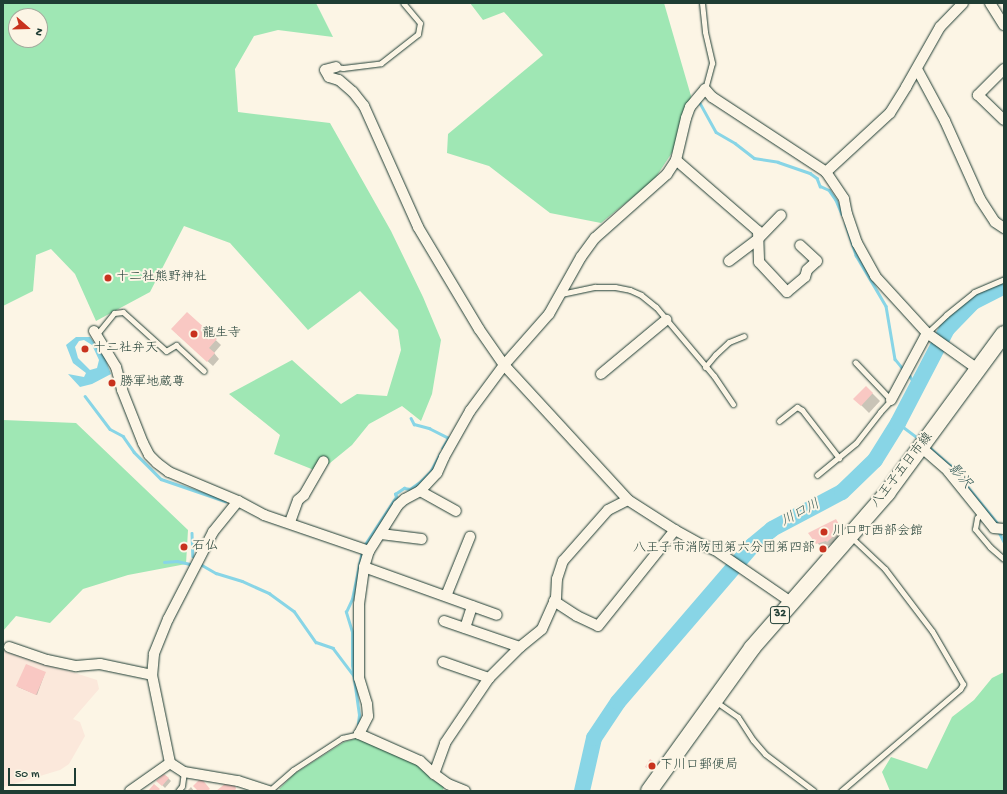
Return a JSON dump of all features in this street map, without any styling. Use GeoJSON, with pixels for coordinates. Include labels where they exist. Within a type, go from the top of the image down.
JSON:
{"type":"FeatureCollection","features":[{"type":"Feature","properties":{"kind":"main road","name":"八王子五日市線"},"geometry":{"type":"LineString","coordinates":[[649,791],[752,648],[850,536],[924,444],[1004,334]]}},
{"type":"Feature","properties":{"kind":"street"},"geometry":{"type":"LineString","coordinates":[[826,172],[890,113],[917,69],[940,27],[963,3]]}},
{"type":"Feature","properties":{"kind":"street"},"geometry":{"type":"LineString","coordinates":[[990,3],[1004,24]]}},
{"type":"Feature","properties":{"kind":"street"},"geometry":{"type":"LineString","coordinates":[[336,67],[325,70],[329,76],[339,80],[353,92],[364,106],[418,227],[479,329],[504,365],[628,500],[675,530],[724,556],[791,602]]}},
{"type":"Feature","properties":{"kind":"street"},"geometry":{"type":"LineString","coordinates":[[917,69],[945,121],[980,199],[995,222],[1004,228]]}},
{"type":"Feature","properties":{"kind":"street"},"geometry":{"type":"LineString","coordinates":[[1004,69],[978,95],[1004,120]]}},
{"type":"Feature","properties":{"kind":"street"},"geometry":{"type":"LineString","coordinates":[[465,791],[448,784],[420,761],[359,734],[368,716],[367,704],[359,678],[359,604],[364,566],[369,551],[398,505],[405,499],[420,491],[437,474],[444,457],[470,411],[504,365],[549,314],[581,257],[596,238],[667,174],[676,160],[688,113],[705,89],[712,97],[826,172],[844,199],[847,214],[857,244],[875,276],[929,335],[979,370]]}},
{"type":"Feature","properties":{"kind":"street"},"geometry":{"type":"LineString","coordinates":[[676,160],[758,231],[759,262],[787,292],[805,277],[807,270],[817,261],[800,245]]}},
{"type":"Feature","properties":{"kind":"street"},"geometry":{"type":"LineString","coordinates":[[729,261],[758,239],[781,215]]}},
{"type":"Feature","properties":{"kind":"street"},"geometry":{"type":"LineString","coordinates":[[601,374],[666,320]]}},
{"type":"Feature","properties":{"kind":"street"},"geometry":{"type":"LineString","coordinates":[[96,333],[116,367],[132,418],[149,455],[169,472],[238,501],[264,515],[290,522],[369,551]]}},
{"type":"Feature","properties":{"kind":"street"},"geometry":{"type":"LineString","coordinates":[[891,400],[929,335]]}},
{"type":"Feature","properties":{"kind":"street"},"geometry":{"type":"LineString","coordinates":[[924,444],[948,471],[981,513],[999,529]]}},
{"type":"Feature","properties":{"kind":"street"},"geometry":{"type":"LineString","coordinates":[[290,522],[298,500],[304,494],[324,462]]}},
{"type":"Feature","properties":{"kind":"street"},"geometry":{"type":"LineString","coordinates":[[420,491],[456,511]]}},
{"type":"Feature","properties":{"kind":"street"},"geometry":{"type":"LineString","coordinates":[[434,774],[445,743],[489,678],[520,647],[542,629],[554,601],[556,579],[563,561],[608,510],[628,500]]}},
{"type":"Feature","properties":{"kind":"street"},"geometry":{"type":"LineString","coordinates":[[238,501],[213,532],[168,620],[154,654],[152,675],[170,763],[184,772],[238,782],[269,791]]}},
{"type":"Feature","properties":{"kind":"street"},"geometry":{"type":"LineString","coordinates":[[554,601],[577,616],[598,626],[675,530]]}},
{"type":"Feature","properties":{"kind":"street"},"geometry":{"type":"LineString","coordinates":[[381,534],[422,539]]}},
{"type":"Feature","properties":{"kind":"street"},"geometry":{"type":"LineString","coordinates":[[446,596],[470,537]]}},
{"type":"Feature","properties":{"kind":"street"},"geometry":{"type":"LineString","coordinates":[[364,566],[497,615]]}},
{"type":"Feature","properties":{"kind":"street"},"geometry":{"type":"LineString","coordinates":[[465,628],[472,606]]}},
{"type":"Feature","properties":{"kind":"street"},"geometry":{"type":"LineString","coordinates":[[444,620],[520,647]]}},
{"type":"Feature","properties":{"kind":"street"},"geometry":{"type":"LineString","coordinates":[[9,647],[47,660],[76,666],[100,664],[152,675]]}},
{"type":"Feature","properties":{"kind":"street"},"geometry":{"type":"LineString","coordinates":[[443,662],[489,678]]}},
{"type":"Feature","properties":{"kind":"street"},"geometry":{"type":"LineString","coordinates":[[130,791],[170,763]]}},
{"type":"Feature","properties":{"kind":"lane"},"geometry":{"type":"LineString","coordinates":[[336,67],[343,68],[381,63],[418,34],[420,23],[403,3]]}},
{"type":"Feature","properties":{"kind":"lane"},"geometry":{"type":"LineString","coordinates":[[702,3],[705,32],[712,63],[705,89]]}},
{"type":"Feature","properties":{"kind":"lane"},"geometry":{"type":"LineString","coordinates":[[929,335],[946,314],[974,292],[1004,279]]}},
{"type":"Feature","properties":{"kind":"lane"},"geometry":{"type":"LineString","coordinates":[[560,294],[596,287],[614,287],[630,290],[641,295],[656,307],[733,404]]}},
{"type":"Feature","properties":{"kind":"lane"},"geometry":{"type":"LineString","coordinates":[[96,333],[114,313],[123,312],[166,351],[176,345],[204,371]]}},
{"type":"Feature","properties":{"kind":"lane"},"geometry":{"type":"LineString","coordinates":[[705,367],[729,342],[744,336]]}},
{"type":"Feature","properties":{"kind":"lane"},"geometry":{"type":"LineString","coordinates":[[817,475],[856,443],[891,400],[855,362]]}},
{"type":"Feature","properties":{"kind":"lane"},"geometry":{"type":"LineString","coordinates":[[779,421],[797,407],[802,410],[839,458]]}},
{"type":"Feature","properties":{"kind":"lane"},"geometry":{"type":"LineString","coordinates":[[981,513],[977,518],[975,529],[1004,559]]}},
{"type":"Feature","properties":{"kind":"lane"},"geometry":{"type":"LineString","coordinates":[[841,791],[960,689],[963,684],[932,630],[885,569],[850,536]]}},
{"type":"Feature","properties":{"kind":"lane"},"geometry":{"type":"LineString","coordinates":[[714,699],[738,717],[753,740],[765,754],[814,791]]}},
{"type":"Feature","properties":{"kind":"lane"},"geometry":{"type":"LineString","coordinates":[[269,791],[292,770],[342,738],[359,734]]}},
{"type":"Feature","properties":{"kind":"lane"},"geometry":{"type":"LineString","coordinates":[[178,791],[182,786],[184,772]]}},
{"type":"Feature","properties":{"kind":"shaded area"},"geometry":{"type":"Polygon","coordinates":[[[3,650],[97,680],[99,689],[73,719],[80,722],[85,736],[69,764],[60,770],[3,787],[3,650]]]}},
{"type":"Feature","properties":{"kind":"green space"},"geometry":{"type":"Polygon","coordinates":[[[3,3],[316,3],[333,37],[278,30],[254,36],[235,69],[238,112],[330,123],[391,231],[423,297],[441,340],[432,394],[421,421],[402,406],[369,424],[352,445],[319,472],[274,454],[280,435],[229,394],[292,360],[341,404],[357,394],[387,396],[401,350],[398,330],[360,291],[308,330],[230,243],[184,226],[150,292],[96,321],[75,274],[51,249],[36,255],[33,291],[3,306],[3,3]]]}},
{"type":"Feature","properties":{"kind":"green space"},"geometry":{"type":"Polygon","coordinates":[[[470,3],[664,3],[691,96],[685,133],[654,180],[601,223],[550,213],[489,166],[447,153],[448,134],[543,55],[504,12],[483,20],[470,3]]]}},
{"type":"Feature","properties":{"kind":"green space"},"geometry":{"type":"Polygon","coordinates":[[[3,420],[76,423],[188,530],[186,564],[128,575],[83,589],[50,623],[16,616],[3,631],[3,420]]]}},
{"type":"Feature","properties":{"kind":"green space"},"geometry":{"type":"Polygon","coordinates":[[[1004,672],[1004,791],[890,791],[882,772],[891,757],[927,769],[952,717],[974,700],[992,678],[1004,672]]]}},
{"type":"Feature","properties":{"kind":"green space"},"geometry":{"type":"Polygon","coordinates":[[[362,737],[421,763],[431,779],[444,786],[443,791],[281,791],[279,789],[294,774],[344,742],[362,737]]]}},
{"type":"Feature","properties":{"kind":"water"},"geometry":{"type":"Polygon","coordinates":[[[76,337],[90,337],[105,358],[111,374],[92,384],[80,387],[68,374],[84,377],[86,373],[73,363],[66,345],[76,337]],[[84,340],[79,341],[75,347],[78,358],[90,370],[97,368],[99,360],[92,345],[84,340]]]}},
{"type":"Feature","properties":{"kind":"building","name":"龍生寺"},"geometry":{"type":"Polygon","coordinates":[[[187,312],[217,339],[209,348],[215,353],[207,362],[171,329],[187,312]]]}},
{"type":"Feature","properties":{"kind":"building"},"geometry":{"type":"Polygon","coordinates":[[[866,386],[873,393],[861,406],[853,399],[866,386]]]}},
{"type":"Feature","properties":{"kind":"building","name":"川口町西部会館"},"geometry":{"type":"Polygon","coordinates":[[[836,519],[840,526],[837,528],[839,531],[827,542],[816,544],[808,533],[836,519]]]}},
{"type":"Feature","properties":{"kind":"building"},"geometry":{"type":"Polygon","coordinates":[[[26,664],[46,672],[36,695],[16,686],[26,664]]]}},
{"type":"Feature","properties":{"kind":"building","name":"下川口郵便局"},"geometry":{"type":"Polygon","coordinates":[[[650,759],[659,765],[654,772],[645,767],[650,759]]]}},
{"type":"Feature","properties":{"kind":"building"},"geometry":{"type":"Polygon","coordinates":[[[164,774],[169,778],[162,786],[156,781],[164,774]]]}},
{"type":"Feature","properties":{"kind":"building"},"geometry":{"type":"Polygon","coordinates":[[[201,778],[210,789],[207,791],[198,791],[193,786],[201,778]]]}},
{"type":"Feature","properties":{"kind":"building"},"geometry":{"type":"Polygon","coordinates":[[[226,783],[235,785],[236,789],[234,791],[216,791],[226,783]]]}},
{"type":"Feature","properties":{"kind":"building"},"geometry":{"type":"Polygon","coordinates":[[[154,784],[160,789],[158,791],[148,791],[154,784]]]}},
{"type":"Feature","properties":{"kind":"waterway"},"geometry":{"type":"LineString","coordinates":[[700,103],[716,132],[735,143],[754,158],[778,162],[810,173],[817,178],[820,186],[829,190],[836,200],[842,214]]}},
{"type":"Feature","properties":{"kind":"waterway"},"geometry":{"type":"LineString","coordinates":[[846,224],[856,255],[886,306],[895,359],[903,369]]}},
{"type":"Feature","properties":{"kind":"waterway","name":"川口川"},"geometry":{"type":"LineString","coordinates":[[582,791],[594,738],[618,702],[752,546],[772,529],[842,492],[875,460],[898,423],[947,329],[973,302],[1004,286]]}},
{"type":"Feature","properties":{"kind":"waterway"},"geometry":{"type":"LineString","coordinates":[[910,376],[916,387]]}},
{"type":"Feature","properties":{"kind":"waterway"},"geometry":{"type":"LineString","coordinates":[[85,396],[110,429],[123,436],[134,452],[161,479],[225,501]]}},
{"type":"Feature","properties":{"kind":"waterway"},"geometry":{"type":"LineString","coordinates":[[411,418],[414,424],[429,428],[449,438],[443,448]]}},
{"type":"Feature","properties":{"kind":"waterway","name":"影沢"},"geometry":{"type":"LineString","coordinates":[[898,423],[919,439]]}},
{"type":"Feature","properties":{"kind":"waterway","name":"影沢"},"geometry":{"type":"LineString","coordinates":[[928,446],[950,465],[999,525]]}},
{"type":"Feature","properties":{"kind":"waterway"},"geometry":{"type":"LineString","coordinates":[[364,546],[396,497],[395,494],[404,488],[410,489],[421,481],[430,472],[440,454]]}},
{"type":"Feature","properties":{"kind":"waterway","name":"影沢"},"geometry":{"type":"LineString","coordinates":[[998,530],[1004,542]]}},
{"type":"Feature","properties":{"kind":"waterway"},"geometry":{"type":"LineString","coordinates":[[192,533],[193,556]]}},
{"type":"Feature","properties":{"kind":"waterway"},"geometry":{"type":"LineString","coordinates":[[358,724],[359,715],[352,665],[352,632],[346,612],[352,599],[362,551]]}},
{"type":"Feature","properties":{"kind":"waterway"},"geometry":{"type":"LineString","coordinates":[[164,562],[177,561],[190,564]]}},
{"type":"Feature","properties":{"kind":"waterway"},"geometry":{"type":"LineString","coordinates":[[202,565],[216,573],[242,581],[269,593],[294,611],[316,642],[333,648],[353,675]]}},
{"type":"Feature","properties":{"kind":"place","name":"十二社熊野神社"},"geometry":{"type":"Point","coordinates":[108,278]}},
{"type":"Feature","properties":{"kind":"place","name":"龍生寺"},"geometry":{"type":"Point","coordinates":[194,334]}},
{"type":"Feature","properties":{"kind":"place","name":"十二社弁天"},"geometry":{"type":"Point","coordinates":[85,349]}},
{"type":"Feature","properties":{"kind":"place","name":"勝軍地蔵尊"},"geometry":{"type":"Point","coordinates":[112,383]}},
{"type":"Feature","properties":{"kind":"place","name":"川口町西部会館"},"geometry":{"type":"Point","coordinates":[824,532]}},
{"type":"Feature","properties":{"kind":"place","name":"石仏"},"geometry":{"type":"Point","coordinates":[184,547]}},
{"type":"Feature","properties":{"kind":"place","name":"八王子市消防団第六分団第四部"},"geometry":{"type":"Point","coordinates":[823,549]}},
{"type":"Feature","properties":{"kind":"place","name":"下川口郵便局"},"geometry":{"type":"Point","coordinates":[652,766]}}]}
